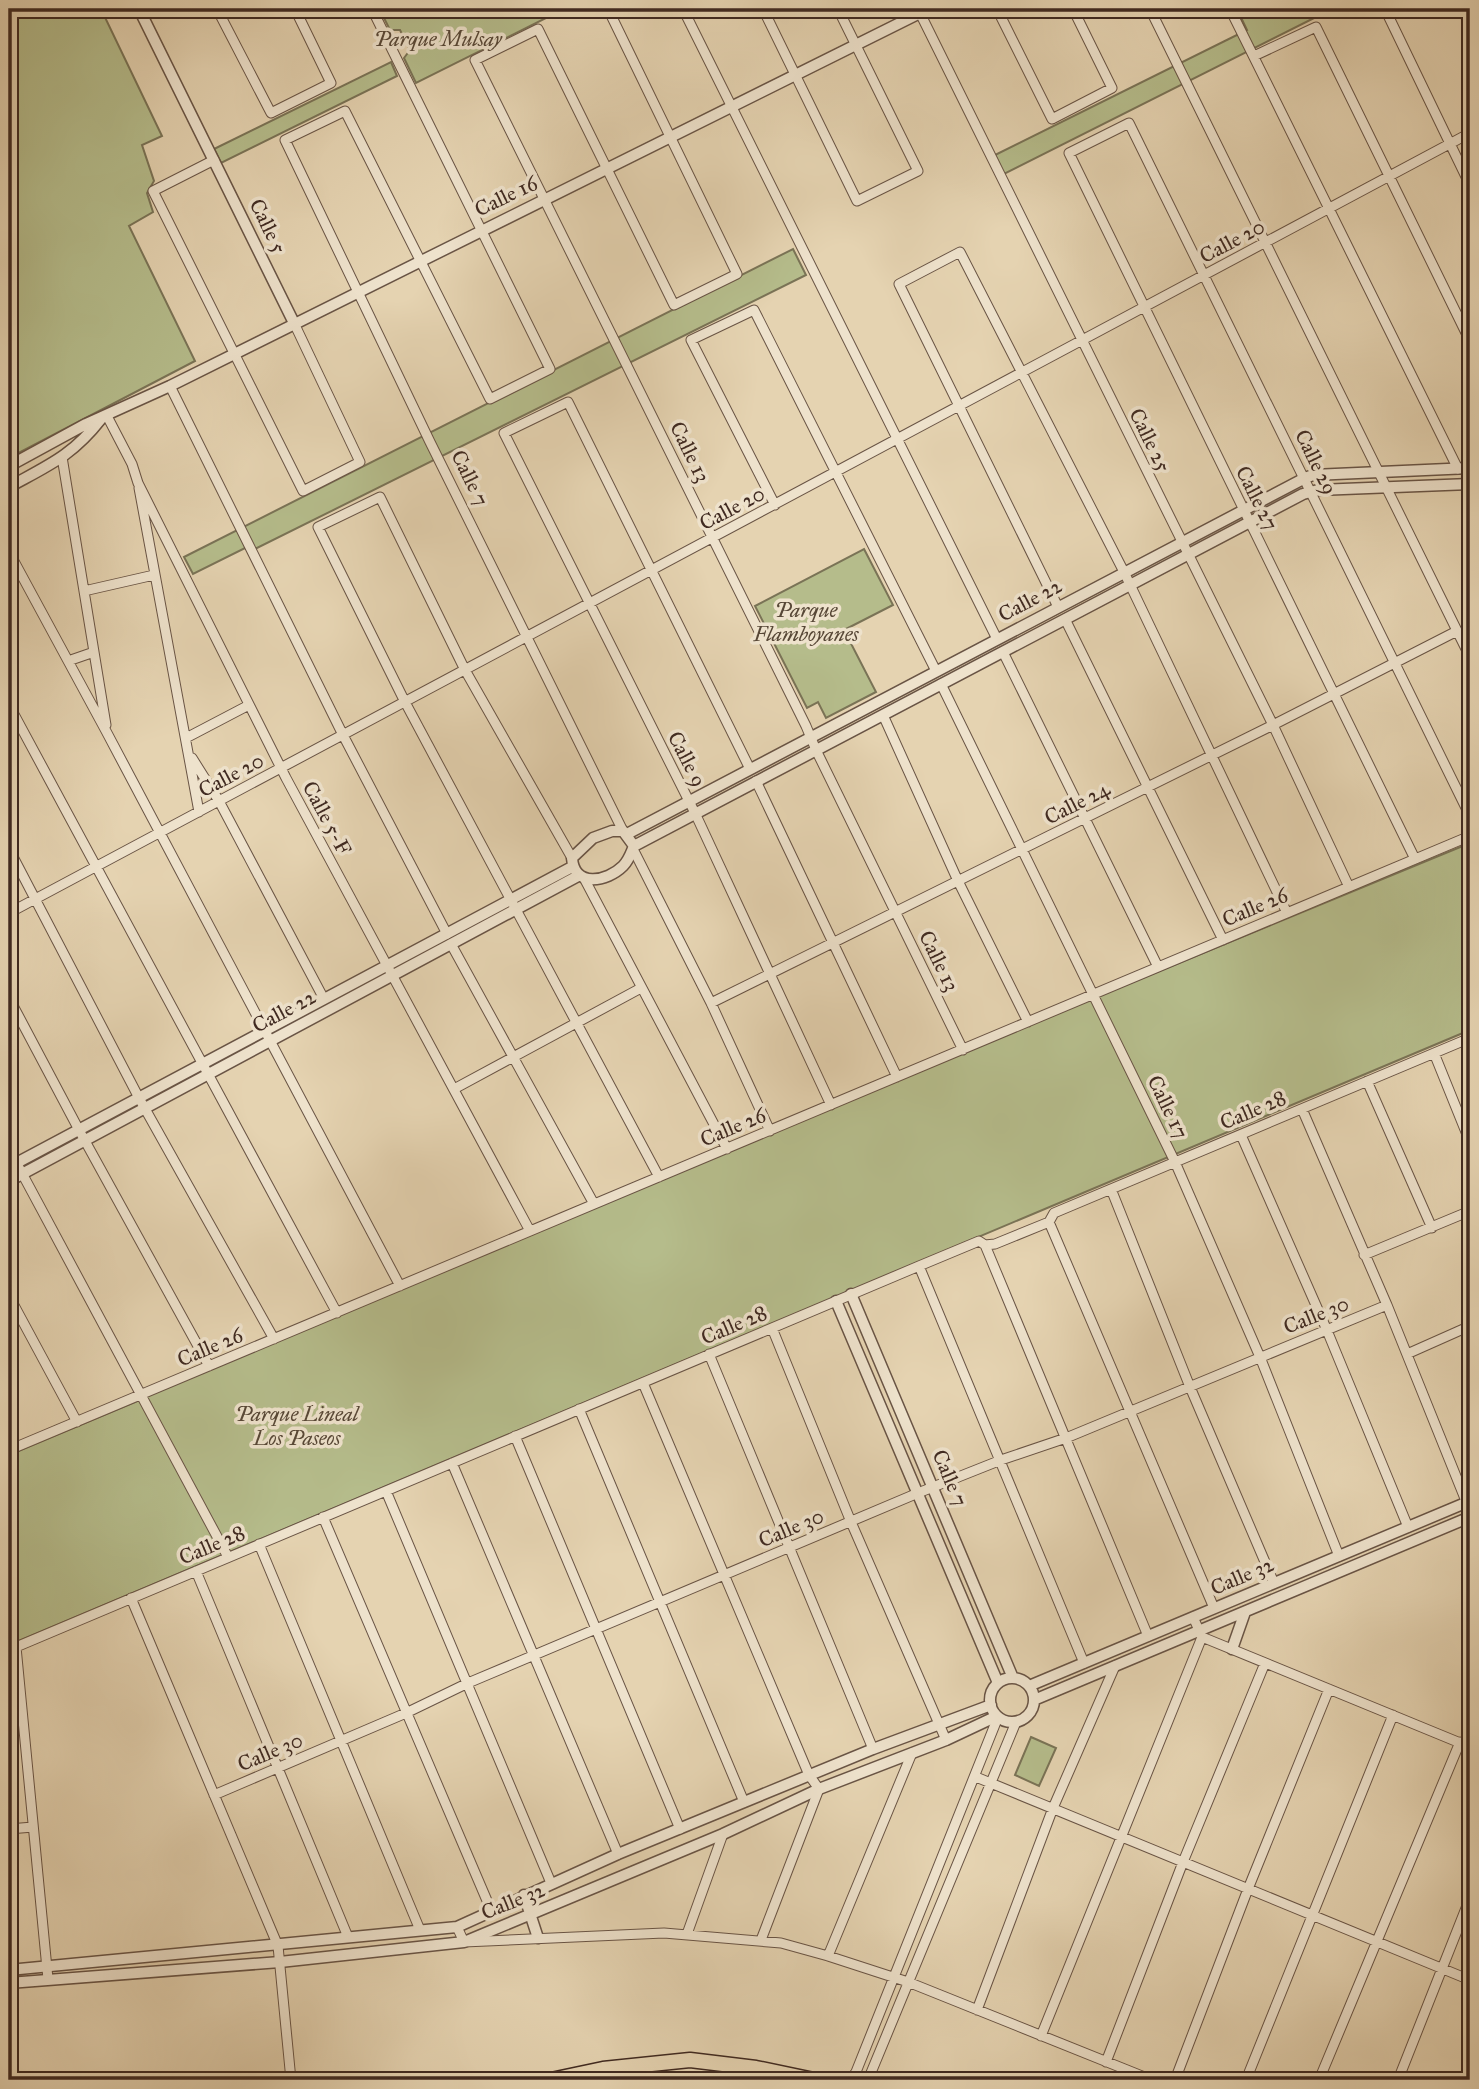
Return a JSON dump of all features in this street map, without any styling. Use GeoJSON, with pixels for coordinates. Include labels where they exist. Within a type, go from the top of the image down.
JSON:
{"type":"FeatureCollection","features":[{"type":"Feature","properties":{"kind":"main road"},"geometry":{"type":"LineString","coordinates":[[551,2080],[603,2069],[690,2060],[756,2068],[814,2080]]}},
{"type":"Feature","properties":{"kind":"street","name":"Calle 5"},"geometry":{"type":"LineString","coordinates":[[139,9],[360,461],[303,491],[236,353]]}},
{"type":"Feature","properties":{"kind":"street"},"geometry":{"type":"LineString","coordinates":[[217,9],[271,113],[331,83],[295,9]]}},
{"type":"Feature","properties":{"kind":"street"},"geometry":{"type":"LineString","coordinates":[[372,9],[550,369],[490,399],[421,260]]}},
{"type":"Feature","properties":{"kind":"street"},"geometry":{"type":"LineString","coordinates":[[607,168],[674,305],[737,274],[608,9]]}},
{"type":"Feature","properties":{"kind":"street"},"geometry":{"type":"LineString","coordinates":[[683,9],[997,639]]}},
{"type":"Feature","properties":{"kind":"street"},"geometry":{"type":"LineString","coordinates":[[763,9],[857,201],[918,171],[838,9]]}},
{"type":"Feature","properties":{"kind":"street"},"geometry":{"type":"LineString","coordinates":[[997,9],[1052,119],[1112,88],[1073,9]]}},
{"type":"Feature","properties":{"kind":"street"},"geometry":{"type":"LineString","coordinates":[[1150,9],[1470,657]]}},
{"type":"Feature","properties":{"kind":"street"},"geometry":{"type":"LineString","coordinates":[[1230,9],[1458,469]]}},
{"type":"Feature","properties":{"kind":"street"},"geometry":{"type":"LineString","coordinates":[[1385,9],[1470,185]]}},
{"type":"Feature","properties":{"kind":"street"},"geometry":{"type":"LineString","coordinates":[[1462,9],[1470,26]]}},
{"type":"Feature","properties":{"kind":"street","name":"Calle 16"},"geometry":{"type":"LineString","coordinates":[[9,466],[922,10]]}},
{"type":"Feature","properties":{"kind":"street","name":"Calle 25"},"geometry":{"type":"LineString","coordinates":[[922,10],[1081,341],[1273,725],[1349,887]]}},
{"type":"Feature","properties":{"kind":"street"},"geometry":{"type":"LineString","coordinates":[[1254,56],[1316,27],[1470,341]]}},
{"type":"Feature","properties":{"kind":"street","name":"Calle 13"},"geometry":{"type":"LineString","coordinates":[[607,168],[538,29],[475,60],[713,538],[963,1050]]}},
{"type":"Feature","properties":{"kind":"street","name":"Calle 7"},"geometry":{"type":"LineString","coordinates":[[421,260],[345,111],[285,140],[357,292],[625,833]]}},
{"type":"Feature","properties":{"kind":"street","name":"Calle 29"},"geometry":{"type":"LineString","coordinates":[[1069,153],[1129,123],[1470,816]]}},
{"type":"Feature","properties":{"kind":"street","name":"Calle 20"},"geometry":{"type":"LineString","coordinates":[[9,913],[1470,133]]}},
{"type":"Feature","properties":{"kind":"street","name":"Calle 27"},"geometry":{"type":"LineString","coordinates":[[1069,153],[1415,859]]}},
{"type":"Feature","properties":{"kind":"street"},"geometry":{"type":"LineString","coordinates":[[214,160],[153,191],[236,353]]}},
{"type":"Feature","properties":{"kind":"street"},"geometry":{"type":"LineString","coordinates":[[1058,607],[899,284],[960,252],[1124,572],[1287,913]]}},
{"type":"Feature","properties":{"kind":"street"},"geometry":{"type":"LineString","coordinates":[[775,505],[691,340],[754,310],[936,671]]}},
{"type":"Feature","properties":{"kind":"street"},"geometry":{"type":"LineString","coordinates":[[170,386],[342,735],[594,1205]]}},
{"type":"Feature","properties":{"kind":"street","name":"Calle 9"},"geometry":{"type":"LineString","coordinates":[[651,571],[568,402],[504,433],[695,813],[831,1105]]}},
{"type":"Feature","properties":{"kind":"street"},"geometry":{"type":"LineString","coordinates":[[9,487],[78,446],[104,417]]}},
{"type":"Feature","properties":{"kind":"street","name":"Calle 5-F"},"geometry":{"type":"LineString","coordinates":[[104,417],[132,464],[138,483],[281,768],[530,1231]]}},
{"type":"Feature","properties":{"kind":"street"},"geometry":{"type":"LineString","coordinates":[[62,457],[106,731]]}},
{"type":"Feature","properties":{"kind":"street","name":"Calle 22"},"geometry":{"type":"LineString","coordinates":[[577,870],[593,838],[611,831],[625,833],[689,802],[1305,478],[1313,475],[1470,468]]}},
{"type":"Feature","properties":{"kind":"street"},"geometry":{"type":"LineString","coordinates":[[138,483],[199,812]]}},
{"type":"Feature","properties":{"kind":"street","name":"Calle 22"},"geometry":{"type":"LineString","coordinates":[[9,1181],[16,1168],[577,870],[614,872],[624,865],[633,847],[695,813],[1311,492],[1470,484]]}},
{"type":"Feature","properties":{"kind":"street"},"geometry":{"type":"LineString","coordinates":[[659,1177],[405,702],[318,527],[380,497],[465,670],[577,870],[727,1149]]}},
{"type":"Feature","properties":{"kind":"street"},"geometry":{"type":"LineString","coordinates":[[9,552],[400,1286]]}},
{"type":"Feature","properties":{"kind":"street"},"geometry":{"type":"LineString","coordinates":[[651,571],[750,769]]}},
{"type":"Feature","properties":{"kind":"street"},"geometry":{"type":"LineString","coordinates":[[83,591],[154,575]]}},
{"type":"Feature","properties":{"kind":"street"},"geometry":{"type":"LineString","coordinates":[[1065,619],[1223,940]]}},
{"type":"Feature","properties":{"kind":"street","name":"Calle 24"},"geometry":{"type":"LineString","coordinates":[[711,1003],[1023,850],[1457,631]]}},
{"type":"Feature","properties":{"kind":"street"},"geometry":{"type":"LineString","coordinates":[[68,661],[94,652]]}},
{"type":"Feature","properties":{"kind":"street"},"geometry":{"type":"LineString","coordinates":[[1003,652],[1158,967]]}},
{"type":"Feature","properties":{"kind":"street","name":"Calle 17"},"geometry":{"type":"LineString","coordinates":[[941,684],[1175,1162],[1259,1357],[1339,1556]]}},
{"type":"Feature","properties":{"kind":"street"},"geometry":{"type":"LineString","coordinates":[[9,705],[337,1313]]}},
{"type":"Feature","properties":{"kind":"street"},"geometry":{"type":"LineString","coordinates":[[186,738],[250,705]]}},
{"type":"Feature","properties":{"kind":"street"},"geometry":{"type":"LineString","coordinates":[[883,715],[958,881],[1028,1022]]}},
{"type":"Feature","properties":{"kind":"street"},"geometry":{"type":"LineString","coordinates":[[189,753],[219,801],[324,999]]}},
{"type":"Feature","properties":{"kind":"street"},"geometry":{"type":"LineString","coordinates":[[756,781],[897,1077]]}},
{"type":"Feature","properties":{"kind":"street"},"geometry":{"type":"LineString","coordinates":[[625,833],[711,1003],[770,1131]]}},
{"type":"Feature","properties":{"kind":"street","name":"Calle 26"},"geometry":{"type":"LineString","coordinates":[[10,1447],[142,1395],[1470,836]]}},
{"type":"Feature","properties":{"kind":"street"},"geometry":{"type":"LineString","coordinates":[[9,849],[142,1103],[274,1339]]}},
{"type":"Feature","properties":{"kind":"street","name":"Calle 22"},"geometry":{"type":"LineString","coordinates":[[267,1036],[324,999],[390,970]]}},
{"type":"Feature","properties":{"kind":"street"},"geometry":{"type":"LineString","coordinates":[[454,1089],[641,988]]}},
{"type":"Feature","properties":{"kind":"street"},"geometry":{"type":"LineString","coordinates":[[9,998],[81,1135],[209,1366]]}},
{"type":"Feature","properties":{"kind":"street","name":"Calle 28"},"geometry":{"type":"LineString","coordinates":[[12,1649],[979,1241],[985,1245],[995,1244],[1049,1222],[1054,1213],[1470,1038]]}},
{"type":"Feature","properties":{"kind":"street"},"geometry":{"type":"LineString","coordinates":[[1434,1053],[1470,1142]]}},
{"type":"Feature","properties":{"kind":"street"},"geometry":{"type":"LineString","coordinates":[[1367,1081],[1432,1227]]}},
{"type":"Feature","properties":{"kind":"street"},"geometry":{"type":"LineString","coordinates":[[1302,1108],[1469,1505]]}},
{"type":"Feature","properties":{"kind":"street"},"geometry":{"type":"LineString","coordinates":[[1241,1135],[1326,1328],[1408,1527]]}},
{"type":"Feature","properties":{"kind":"street"},"geometry":{"type":"LineString","coordinates":[[9,1149],[16,1168],[142,1395],[228,1558]]}},
{"type":"Feature","properties":{"kind":"street"},"geometry":{"type":"LineString","coordinates":[[1111,1189],[1190,1387],[1274,1583]]}},
{"type":"Feature","properties":{"kind":"street"},"geometry":{"type":"LineString","coordinates":[[1364,1255],[1470,1211]]}},
{"type":"Feature","properties":{"kind":"street"},"geometry":{"type":"LineString","coordinates":[[1049,1222],[1214,1608]]}},
{"type":"Feature","properties":{"kind":"street"},"geometry":{"type":"LineString","coordinates":[[985,1245],[1148,1636]]}},
{"type":"Feature","properties":{"kind":"street"},"geometry":{"type":"LineString","coordinates":[[919,1266],[1084,1663]]}},
{"type":"Feature","properties":{"kind":"street","name":"Calle 7"},"geometry":{"type":"LineString","coordinates":[[851,1294],[1013,1678]]}},
{"type":"Feature","properties":{"kind":"street"},"geometry":{"type":"LineString","coordinates":[[9,1296],[77,1422]]}},
{"type":"Feature","properties":{"kind":"street","name":"Calle 7"},"geometry":{"type":"LineString","coordinates":[[836,1301],[998,1683]]}},
{"type":"Feature","properties":{"kind":"street","name":"Calle 30"},"geometry":{"type":"LineString","coordinates":[[214,1795],[468,1683],[918,1493],[1066,1438],[1326,1328],[1387,1305]]}},
{"type":"Feature","properties":{"kind":"street"},"geometry":{"type":"LineString","coordinates":[[1407,1354],[1470,1326]]}},
{"type":"Feature","properties":{"kind":"street"},"geometry":{"type":"LineString","coordinates":[[772,1328],[851,1522],[946,1740]]}},
{"type":"Feature","properties":{"kind":"street"},"geometry":{"type":"LineString","coordinates":[[709,1354],[873,1749]]}},
{"type":"Feature","properties":{"kind":"street"},"geometry":{"type":"LineString","coordinates":[[643,1382],[809,1775],[819,1789],[761,1940]]}},
{"type":"Feature","properties":{"kind":"street"},"geometry":{"type":"LineString","coordinates":[[579,1409],[744,1802]]}},
{"type":"Feature","properties":{"kind":"street"},"geometry":{"type":"LineString","coordinates":[[515,1436],[680,1829]]}},
{"type":"Feature","properties":{"kind":"street"},"geometry":{"type":"LineString","coordinates":[[452,1463],[618,1854]]}},
{"type":"Feature","properties":{"kind":"street"},"geometry":{"type":"LineString","coordinates":[[386,1491],[551,1883]]}},
{"type":"Feature","properties":{"kind":"street","name":"Calle 32"},"geometry":{"type":"LineString","coordinates":[[1029,1686],[1408,1527],[1469,1505]]}},
{"type":"Feature","properties":{"kind":"street"},"geometry":{"type":"LineString","coordinates":[[323,1517],[491,1910]]}},
{"type":"Feature","properties":{"kind":"street","name":"Calle 32"},"geometry":{"type":"LineString","coordinates":[[1034,1700],[1201,1634],[1245,1612],[1470,1517]]}},
{"type":"Feature","properties":{"kind":"street"},"geometry":{"type":"LineString","coordinates":[[260,1544],[420,1930]]}},
{"type":"Feature","properties":{"kind":"street"},"geometry":{"type":"LineString","coordinates":[[197,1571],[348,1937]]}},
{"type":"Feature","properties":{"kind":"street"},"geometry":{"type":"LineString","coordinates":[[131,1598],[278,1946],[291,2080]]}},
{"type":"Feature","properties":{"kind":"street"},"geometry":{"type":"LineString","coordinates":[[1232,1649],[1245,1612]]}},
{"type":"Feature","properties":{"kind":"street"},"geometry":{"type":"LineString","coordinates":[[1193,1617],[1201,1634],[1232,1649],[1470,1747]]}},
{"type":"Feature","properties":{"kind":"street"},"geometry":{"type":"LineString","coordinates":[[1041,2036],[1201,1634]]}},
{"type":"Feature","properties":{"kind":"street"},"geometry":{"type":"LineString","coordinates":[[12,1649],[48,1979]]}},
{"type":"Feature","properties":{"kind":"street"},"geometry":{"type":"LineString","coordinates":[[1106,2062],[1183,1862],[1265,1663]]}},
{"type":"Feature","properties":{"kind":"street"},"geometry":{"type":"LineString","coordinates":[[977,2010],[1053,1808],[1115,1666]]}},
{"type":"Feature","properties":{"kind":"street"},"geometry":{"type":"LineString","coordinates":[[850,2080],[873,2031],[976,1777],[995,1712],[991,1693],[998,1683],[1013,1678],[1020,1679],[1029,1686],[1034,1700],[1029,1714],[1016,1722],[989,1782],[868,2080]]}},
{"type":"Feature","properties":{"kind":"street"},"geometry":{"type":"LineString","coordinates":[[1175,2080],[1248,1888],[1329,1689]]}},
{"type":"Feature","properties":{"kind":"street"},"geometry":{"type":"LineString","coordinates":[[995,1712],[1006,1721],[1016,1722]]}},
{"type":"Feature","properties":{"kind":"street","name":"Calle 32"},"geometry":{"type":"LineString","coordinates":[[9,1970],[457,1927],[618,1854],[873,1749],[938,1724],[995,1712]]}},
{"type":"Feature","properties":{"kind":"street","name":"Calle 32"},"geometry":{"type":"LineString","coordinates":[[9,1983],[280,1962],[464,1942],[723,1834],[819,1789],[946,1740],[995,1712]]}},
{"type":"Feature","properties":{"kind":"street"},"geometry":{"type":"LineString","coordinates":[[1245,2080],[1393,1715]]}},
{"type":"Feature","properties":{"kind":"street"},"geometry":{"type":"LineString","coordinates":[[1319,2080],[1460,1742]]}},
{"type":"Feature","properties":{"kind":"street"},"geometry":{"type":"LineString","coordinates":[[828,1956],[912,1754]]}},
{"type":"Feature","properties":{"kind":"street"},"geometry":{"type":"LineString","coordinates":[[976,1777],[1470,1979]]}},
{"type":"Feature","properties":{"kind":"street"},"geometry":{"type":"LineString","coordinates":[[9,1829],[33,1827]]}},
{"type":"Feature","properties":{"kind":"street"},"geometry":{"type":"LineString","coordinates":[[687,1934],[723,1834]]}},
{"type":"Feature","properties":{"kind":"street"},"geometry":{"type":"LineString","coordinates":[[524,1895],[538,1938]]}},
{"type":"Feature","properties":{"kind":"street"},"geometry":{"type":"LineString","coordinates":[[1398,2080],[1470,1898]]}},
{"type":"Feature","properties":{"kind":"street"},"geometry":{"type":"LineString","coordinates":[[457,1927],[464,1942],[664,1933],[761,1940],[828,1956],[908,1982],[1152,2080]]}},
{"type":"Feature","properties":{"kind":"street"},"geometry":{"type":"LineString","coordinates":[[873,2031],[885,2037]]}},
{"type":"Feature","properties":{"kind":"street"},"geometry":{"type":"LineString","coordinates":[[1467,2080],[1470,2071]]}},
{"type":"Feature","properties":{"kind":"green space"},"geometry":{"type":"Polygon","coordinates":[[[9,9],[101,9],[162,136],[142,145],[154,181],[147,193],[153,212],[129,226],[195,361],[9,458],[9,9]]]}},
{"type":"Feature","properties":{"kind":"green space","name":"Parque Mulsay"},"geometry":{"type":"Polygon","coordinates":[[[398,9],[564,9],[416,83],[404,58],[410,50],[400,30],[390,30],[383,16],[398,9]]]}},
{"type":"Feature","properties":{"kind":"green space"},"geometry":{"type":"Polygon","coordinates":[[[1237,9],[1332,9],[1004,174],[995,155],[1247,30],[1237,9]]]}},
{"type":"Feature","properties":{"kind":"green space"},"geometry":{"type":"Polygon","coordinates":[[[391,62],[397,76],[221,163],[214,149],[391,62]]]}},
{"type":"Feature","properties":{"kind":"green space"},"geometry":{"type":"Polygon","coordinates":[[[793,249],[806,275],[257,548],[245,548],[193,574],[184,557],[793,249]]]}},
{"type":"Feature","properties":{"kind":"green space","name":"Parque Flamboyanes"},"geometry":{"type":"Polygon","coordinates":[[[864,549],[893,605],[844,630],[876,692],[826,718],[818,702],[807,708],[755,606],[864,549]]]}},
{"type":"Feature","properties":{"kind":"green space","name":"Parque Lineal Los Paseos"},"geometry":{"type":"Polygon","coordinates":[[[1470,843],[1470,1030],[9,1645],[9,1455],[135,1402],[223,1360],[1470,843]]]}},
{"type":"Feature","properties":{"kind":"green space"},"geometry":{"type":"Polygon","coordinates":[[[1031,1737],[1056,1748],[1039,1786],[1015,1775],[1031,1737]]]}}]}
